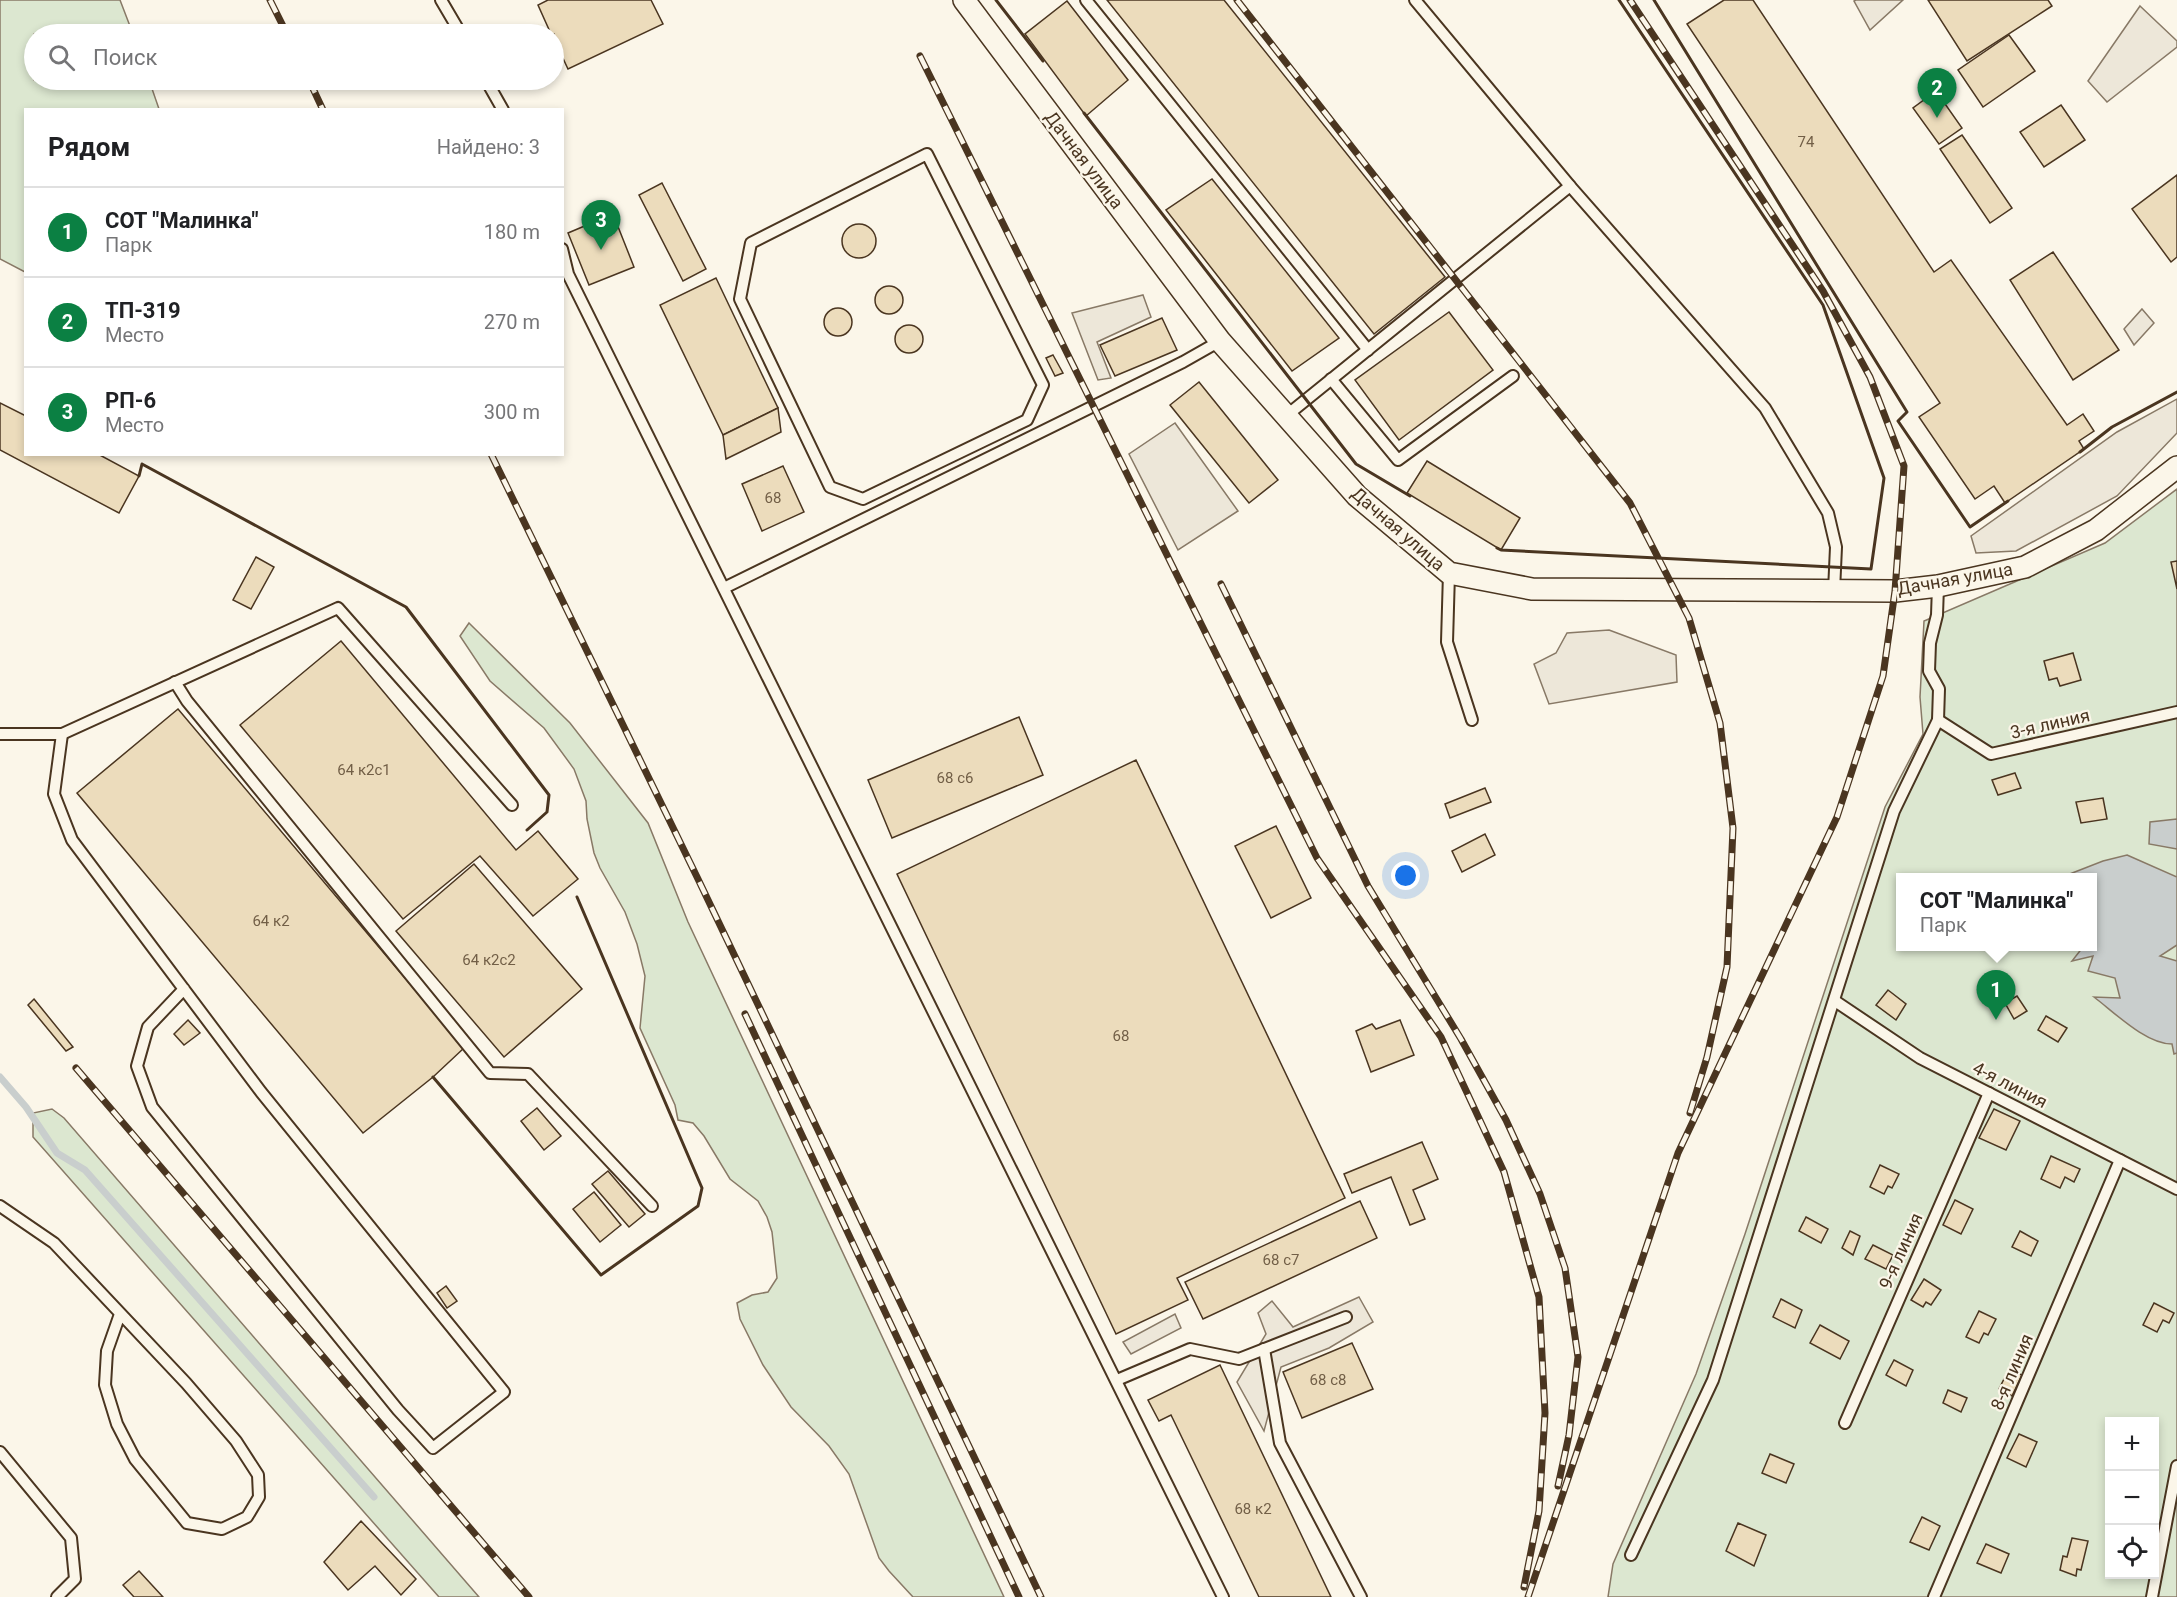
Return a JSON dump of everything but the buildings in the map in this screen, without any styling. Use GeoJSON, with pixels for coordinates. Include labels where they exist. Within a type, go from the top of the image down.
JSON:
{"type":"FeatureCollection","features":[{"type":"Feature","properties":{"kind":"street","name":"Дачная улица"},"geometry":{"type":"LineString","coordinates":[[964,0],[1220,341],[1357,496],[1449,573],[1532,589],[1895,591],[1938,586],[2025,567],[2096,530],[2177,467]]}},
{"type":"Feature","properties":{"kind":"lane"},"geometry":{"type":"LineString","coordinates":[[441,0],[455,24]]}},
{"type":"Feature","properties":{"kind":"lane"},"geometry":{"type":"LineString","coordinates":[[1086,0],[1368,350]]}},
{"type":"Feature","properties":{"kind":"lane"},"geometry":{"type":"LineString","coordinates":[[1414,0],[1570,186],[1765,408],[1827,513],[1836,546],[1834,591]]}},
{"type":"Feature","properties":{"kind":"lane"},"geometry":{"type":"LineString","coordinates":[[492,90],[502,108]]}},
{"type":"Feature","properties":{"kind":"lane"},"geometry":{"type":"LineString","coordinates":[[927,153],[1043,385],[1027,420],[863,499],[830,487],[740,299],[751,243],[927,153]]}},
{"type":"Feature","properties":{"kind":"lane"},"geometry":{"type":"LineString","coordinates":[[1286,416],[1570,186]]}},
{"type":"Feature","properties":{"kind":"lane"},"geometry":{"type":"LineString","coordinates":[[564,257],[568,274],[1223,1597]]}},
{"type":"Feature","properties":{"kind":"lane"},"geometry":{"type":"LineString","coordinates":[[724,588],[1183,362],[1220,341]]}},
{"type":"Feature","properties":{"kind":"lane"},"geometry":{"type":"LineString","coordinates":[[1330,379],[1398,460],[1513,376]]}},
{"type":"Feature","properties":{"kind":"lane"},"geometry":{"type":"LineString","coordinates":[[1449,573],[1447,642],[1472,720]]}},
{"type":"Feature","properties":{"kind":"lane"},"geometry":{"type":"LineString","coordinates":[[1632,1555],[1713,1380],[1894,811],[1938,720],[1939,689],[1929,671],[1930,643],[1937,615],[1938,586]]}},
{"type":"Feature","properties":{"kind":"lane"},"geometry":{"type":"LineString","coordinates":[[0,734],[62,734],[338,608],[512,805]]}},
{"type":"Feature","properties":{"kind":"lane"},"geometry":{"type":"LineString","coordinates":[[175,682],[187,701],[490,1073],[528,1074],[652,1206]]}},
{"type":"Feature","properties":{"kind":"lane","name":"3-я линия"},"geometry":{"type":"LineString","coordinates":[[1938,720],[1991,754],[2177,712]]}},
{"type":"Feature","properties":{"kind":"lane"},"geometry":{"type":"LineString","coordinates":[[62,734],[54,794],[72,840],[184,989],[261,1092],[504,1392],[433,1448],[398,1410],[152,1107],[137,1066],[148,1027],[184,989]]}},
{"type":"Feature","properties":{"kind":"lane","name":"4-я линия"},"geometry":{"type":"LineString","coordinates":[[1835,1001],[1920,1058],[2177,1189]]}},
{"type":"Feature","properties":{"kind":"lane","name":"9-я линия"},"geometry":{"type":"LineString","coordinates":[[1845,1423],[1989,1093]]}},
{"type":"Feature","properties":{"kind":"lane","name":"8-я линия"},"geometry":{"type":"LineString","coordinates":[[1934,1597],[2120,1160]]}},
{"type":"Feature","properties":{"kind":"lane"},"geometry":{"type":"LineString","coordinates":[[0,1206],[54,1243],[120,1314],[236,1441],[258,1475],[259,1497],[247,1517],[222,1529],[186,1523],[135,1459],[117,1424],[105,1385],[107,1351],[120,1314]]}},
{"type":"Feature","properties":{"kind":"lane"},"geometry":{"type":"LineString","coordinates":[[1117,1380],[1190,1349],[1239,1359],[1346,1317]]}},
{"type":"Feature","properties":{"kind":"lane"},"geometry":{"type":"LineString","coordinates":[[1264,1349],[1280,1443],[1361,1597]]}},
{"type":"Feature","properties":{"kind":"lane"},"geometry":{"type":"LineString","coordinates":[[0,1452],[71,1538],[75,1579],[57,1597]]}},
{"type":"Feature","properties":{"kind":"lane"},"geometry":{"type":"LineString","coordinates":[[2152,1597],[2177,1466]]}},
{"type":"Feature","properties":{"kind":"green space"},"geometry":{"type":"Polygon","coordinates":[[[0,0],[120,0],[129,24],[24,24],[24,90],[152,90],[159,108],[24,108],[24,271],[0,259],[0,0]]]}},
{"type":"Feature","properties":{"kind":"green space"},"geometry":{"type":"Polygon","coordinates":[[[2177,489],[2177,1597],[1608,1597],[1613,1564],[1696,1374],[1745,1234],[1885,807],[1923,734],[1920,697],[1924,621],[2105,543],[2177,489]]]}},
{"type":"Feature","properties":{"kind":"green space"},"geometry":{"type":"Polygon","coordinates":[[[469,623],[570,723],[648,823],[688,922],[1004,1597],[913,1597],[879,1558],[849,1474],[829,1446],[791,1407],[763,1365],[740,1319],[737,1303],[752,1295],[768,1292],[777,1278],[772,1232],[767,1217],[758,1201],[730,1179],[704,1136],[693,1123],[678,1120],[675,1105],[640,1028],[645,976],[637,944],[625,912],[594,853],[586,801],[574,769],[544,728],[490,681],[460,636],[469,623]]]}},
{"type":"Feature","properties":{"kind":"green space"},"geometry":{"type":"Polygon","coordinates":[[[52,1109],[64,1118],[479,1597],[439,1597],[33,1137],[33,1113],[52,1109]]]}},
{"type":"Feature","properties":{"kind":"shaded area"},"geometry":{"type":"Polygon","coordinates":[[[1903,0],[1870,30],[1854,1],[1903,0]]]}},
{"type":"Feature","properties":{"kind":"shaded area"},"geometry":{"type":"Polygon","coordinates":[[[2140,6],[2177,41],[2177,47],[2107,102],[2088,81],[2140,6]]]}},
{"type":"Feature","properties":{"kind":"shaded area"},"geometry":{"type":"Polygon","coordinates":[[[1143,295],[1151,317],[1097,342],[1111,378],[1098,380],[1072,313],[1143,295]]]}},
{"type":"Feature","properties":{"kind":"shaded area"},"geometry":{"type":"Polygon","coordinates":[[[2142,309],[2154,323],[2134,345],[2124,329],[2142,309]]]}},
{"type":"Feature","properties":{"kind":"shaded area"},"geometry":{"type":"Polygon","coordinates":[[[2177,399],[2177,433],[2117,496],[2016,551],[1976,553],[1971,536],[2117,432],[2177,399]]]}},
{"type":"Feature","properties":{"kind":"shaded area"},"geometry":{"type":"Polygon","coordinates":[[[1175,423],[1238,511],[1178,550],[1129,454],[1175,423]]]}},
{"type":"Feature","properties":{"kind":"shaded area"},"geometry":{"type":"Polygon","coordinates":[[[1609,630],[1676,655],[1677,682],[1549,704],[1534,664],[1556,653],[1567,633],[1609,630]]]}},
{"type":"Feature","properties":{"kind":"shaded area"},"geometry":{"type":"Polygon","coordinates":[[[2177,819],[2177,849],[2149,844],[2150,822],[2177,819]]]}},
{"type":"Feature","properties":{"kind":"shaded area"},"geometry":{"type":"Polygon","coordinates":[[[2127,855],[2177,877],[2177,945],[2160,956],[2177,961],[2177,1053],[2174,1054],[2172,1044],[2162,1043],[2141,1033],[2094,997],[2120,998],[2115,978],[2088,971],[2093,956],[2072,961],[2080,951],[2097,951],[2097,873],[2072,873],[2127,855]]]}},
{"type":"Feature","properties":{"kind":"shaded area"},"geometry":{"type":"Polygon","coordinates":[[[1359,1297],[1373,1322],[1329,1348],[1281,1367],[1264,1431],[1237,1382],[1266,1334],[1258,1313],[1272,1301],[1293,1327],[1359,1297]]]}},
{"type":"Feature","properties":{"kind":"shaded area"},"geometry":{"type":"Polygon","coordinates":[[[1175,1314],[1181,1328],[1131,1354],[1123,1342],[1175,1314]]]}},
{"type":"Feature","properties":{"kind":"waterway"},"geometry":{"type":"LineString","coordinates":[[0,1077],[26,1107],[57,1153],[85,1170],[374,1497]]}},
{"type":"Feature","properties":{"kind":"railway"},"geometry":{"type":"LineString","coordinates":[[270,0],[282,24]]}},
{"type":"Feature","properties":{"kind":"railway"},"geometry":{"type":"LineString","coordinates":[[1237,0],[1630,503],[1689,618],[1720,723],[1733,828],[1727,967],[1707,1057],[1690,1113]]}},
{"type":"Feature","properties":{"kind":"railway"},"geometry":{"type":"LineString","coordinates":[[1528,1597],[1678,1153],[1837,817],[1883,676],[1895,591],[1904,466],[1870,377],[1823,291],[1630,0]]}},
{"type":"Feature","properties":{"kind":"railway"},"geometry":{"type":"LineString","coordinates":[[920,56],[1317,858],[1441,1037],[1504,1172],[1539,1297],[1545,1413],[1539,1511],[1524,1587]]}},
{"type":"Feature","properties":{"kind":"railway"},"geometry":{"type":"LineString","coordinates":[[314,90],[322,108]]}},
{"type":"Feature","properties":{"kind":"railway"},"geometry":{"type":"LineString","coordinates":[[492,456],[698,879],[1041,1597]]}},
{"type":"Feature","properties":{"kind":"railway"},"geometry":{"type":"LineString","coordinates":[[1221,584],[1368,886],[1461,1039],[1506,1120],[1540,1194],[1565,1268],[1578,1357],[1569,1435],[1558,1486]]}},
{"type":"Feature","properties":{"kind":"railway"},"geometry":{"type":"LineString","coordinates":[[745,1014],[1019,1597]]}},
{"type":"Feature","properties":{"kind":"railway"},"geometry":{"type":"LineString","coordinates":[[76,1068],[529,1597]]}},
{"type":"Feature","properties":{"kind":"wall"},"geometry":{"type":"LineString","coordinates":[[996,0],[1043,61]]}},
{"type":"Feature","properties":{"kind":"wall"},"geometry":{"type":"LineString","coordinates":[[1497,548],[1871,569],[1884,478],[1823,305],[1619,0]]}},
{"type":"Feature","properties":{"kind":"wall"},"geometry":{"type":"LineString","coordinates":[[1654,0],[1907,412],[1898,421],[1970,527],[2008,501]]}},
{"type":"Feature","properties":{"kind":"wall"},"geometry":{"type":"LineString","coordinates":[[1084,113],[1356,464],[1410,496]]}},
{"type":"Feature","properties":{"kind":"wall"},"geometry":{"type":"LineString","coordinates":[[2080,452],[2112,427],[2177,392]]}},
{"type":"Feature","properties":{"kind":"wall"},"geometry":{"type":"LineString","coordinates":[[139,476],[142,464],[406,607],[549,795],[547,812],[527,830]]}},
{"type":"Feature","properties":{"kind":"wall"},"geometry":{"type":"LineString","coordinates":[[433,1077],[601,1275],[698,1206],[702,1188],[577,897]]}},
{"type":"Feature","properties":{"kind":"place","name":"ТП-319"},"geometry":{"type":"Point","coordinates":[1937,118]}},
{"type":"Feature","properties":{"kind":"place","name":"РП-6"},"geometry":{"type":"Point","coordinates":[601,250]}},
{"type":"Feature","properties":{"kind":"place","name":"СОТ \"Малинка\""},"geometry":{"type":"Point","coordinates":[1996,1020]}}]}
